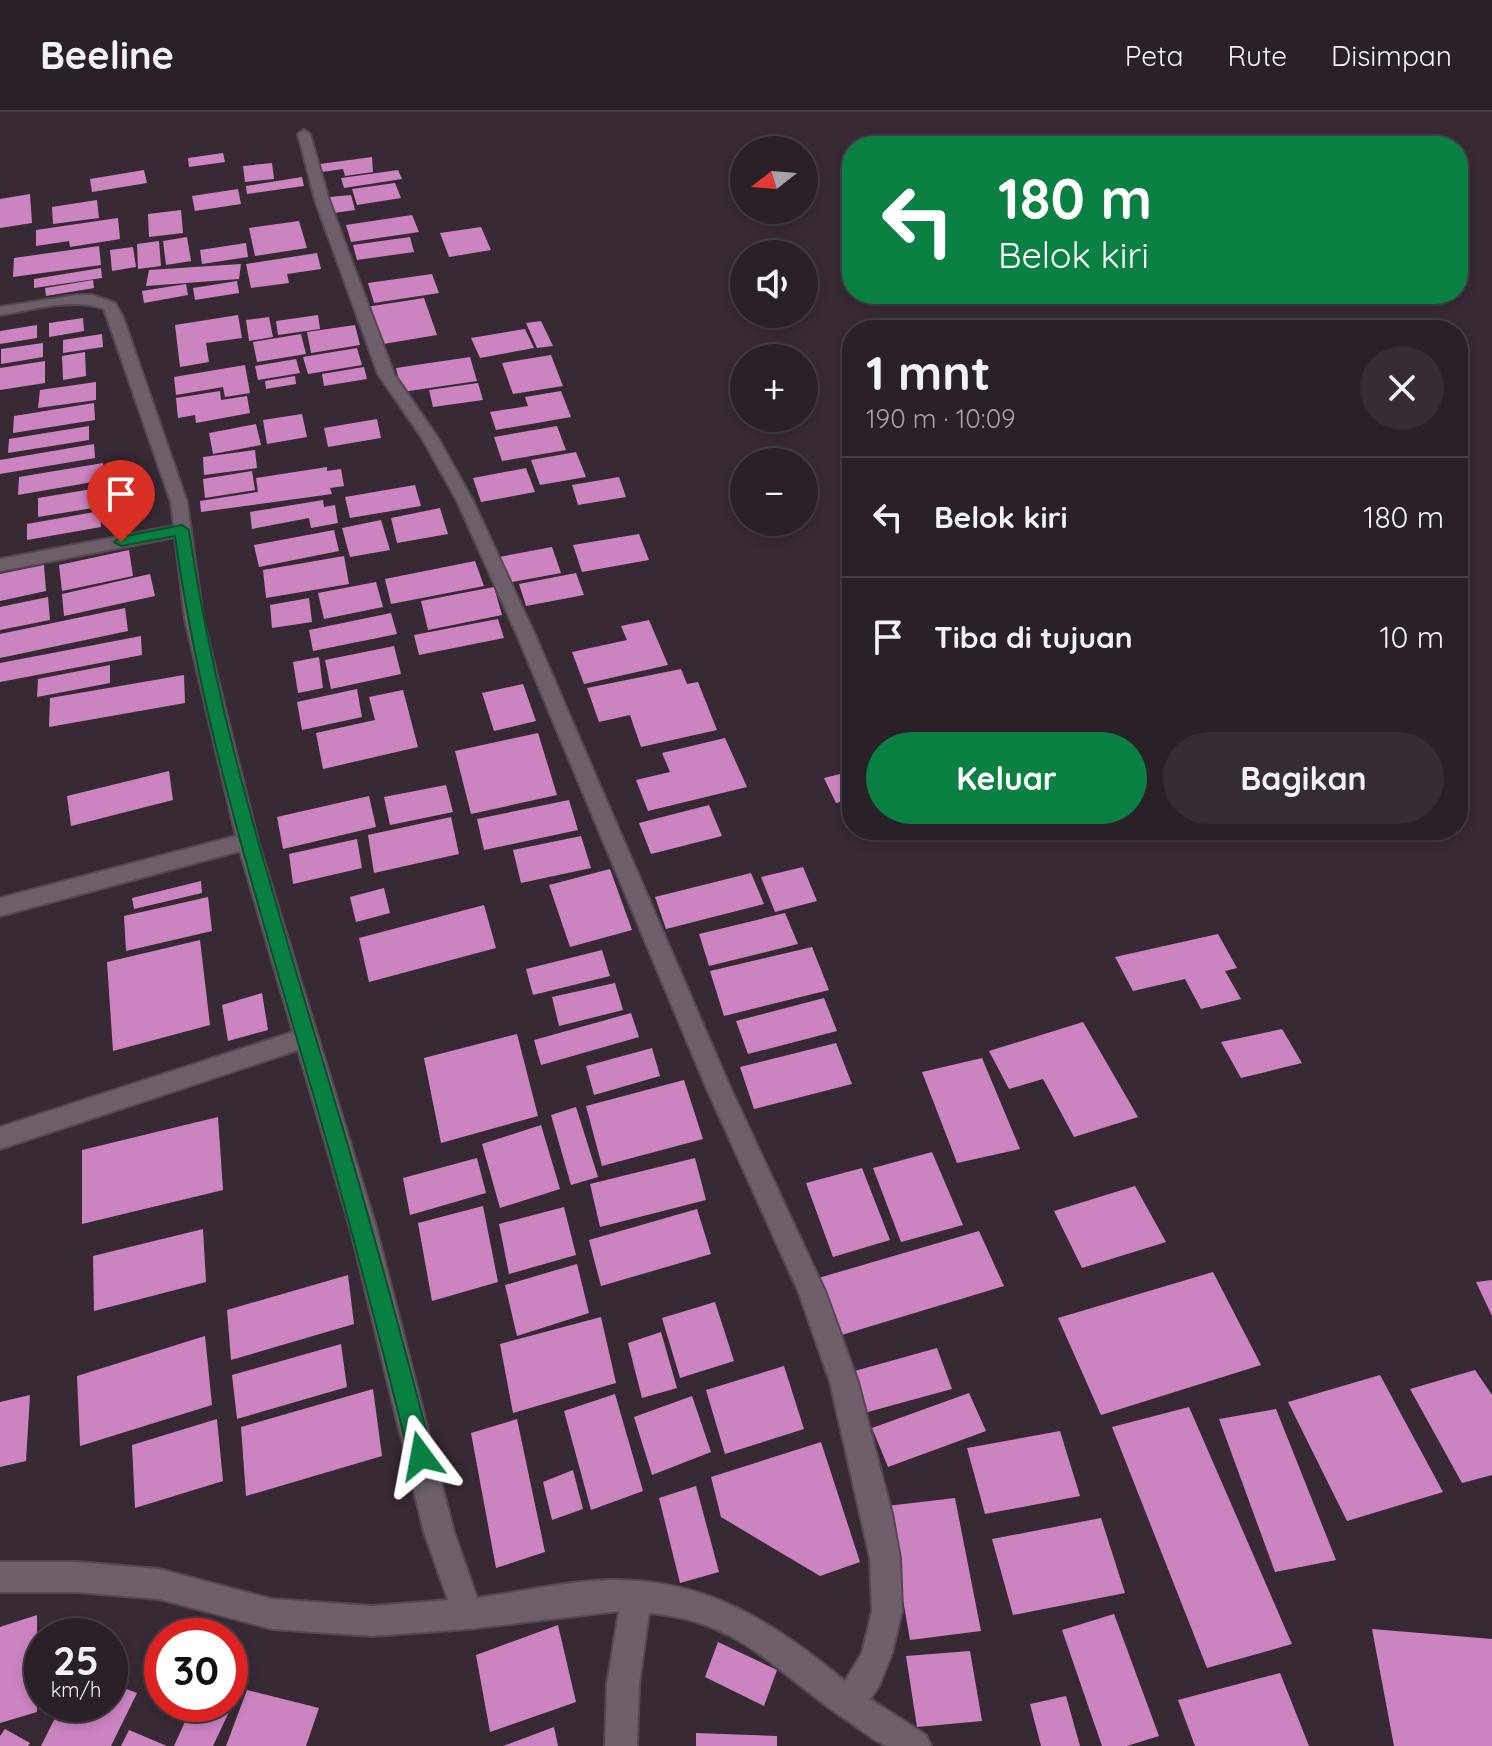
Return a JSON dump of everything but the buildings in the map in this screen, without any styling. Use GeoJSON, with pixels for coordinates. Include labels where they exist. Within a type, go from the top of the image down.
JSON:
{"type":"FeatureCollection","features":[{"type":"Feature","properties":{"kind":"street"},"geometry":{"type":"LineString","coordinates":[[304,134],[322,200],[386,374],[430,438],[465,501],[520,622],[718,1087],[812,1291],[844,1382],[877,1514],[885,1558],[887,1611],[868,1675],[848,1703]]}},
{"type":"Feature","properties":{"kind":"street"},"geometry":{"type":"LineString","coordinates":[[0,311],[77,299],[92,299],[110,306],[179,502],[194,619],[248,841],[363,1227],[439,1532],[468,1614]]}},
{"type":"Feature","properties":{"kind":"street"},"geometry":{"type":"LineString","coordinates":[[0,565],[182,530]]}},
{"type":"Feature","properties":{"kind":"street"},"geometry":{"type":"LineString","coordinates":[[0,907],[248,841]]}},
{"type":"Feature","properties":{"kind":"street"},"geometry":{"type":"LineString","coordinates":[[0,1138],[307,1037]]}},
{"type":"Feature","properties":{"kind":"street"},"geometry":{"type":"LineString","coordinates":[[0,1577],[64,1577],[159,1584],[272,1614],[372,1621],[468,1614],[610,1595],[684,1601],[733,1620],[790,1655],[848,1703],[915,1746]]}},
{"type":"Feature","properties":{"kind":"street"},"geometry":{"type":"LineString","coordinates":[[621,1746],[623,1684],[636,1598]]}},
{"type":"Feature","properties":{"kind":"route"},"geometry":{"type":"LineString","coordinates":[[121,542],[182,530],[194,619],[248,841],[363,1227],[421,1456]]}}]}
